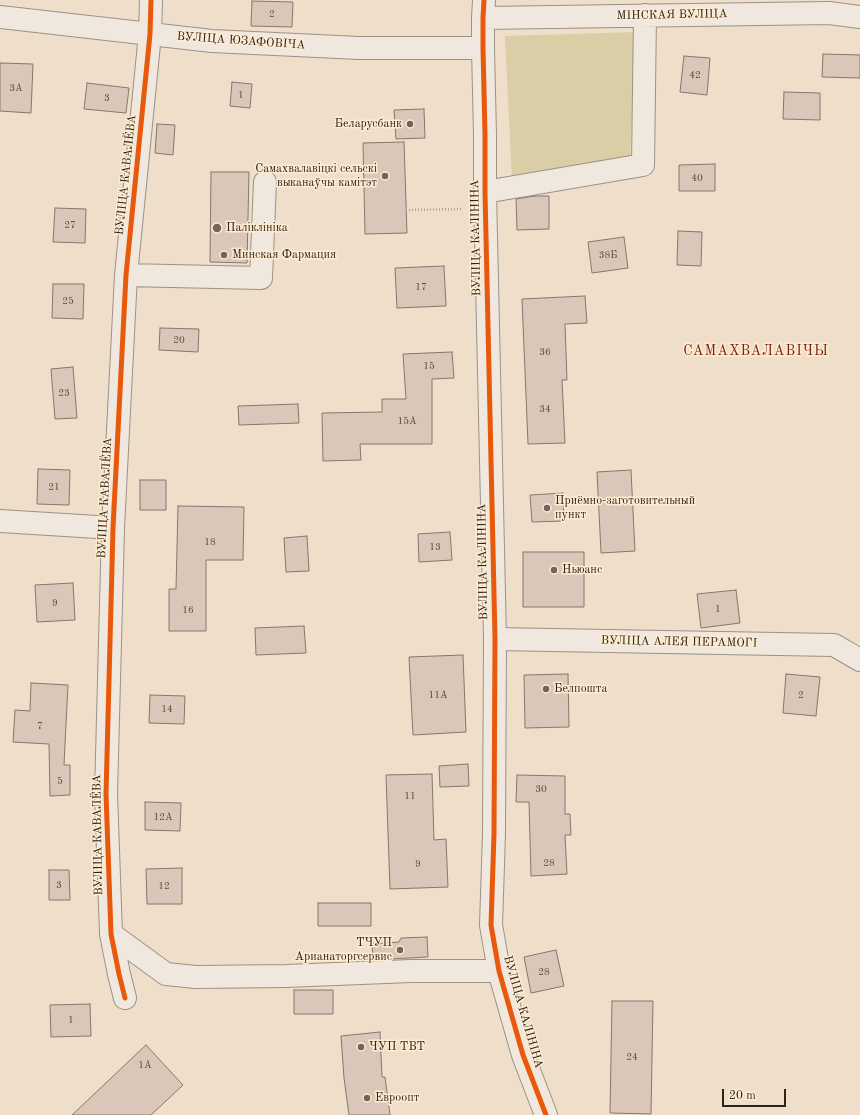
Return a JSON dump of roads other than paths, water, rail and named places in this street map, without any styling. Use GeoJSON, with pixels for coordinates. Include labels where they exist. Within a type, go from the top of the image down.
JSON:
{"type":"FeatureCollection","features":[{"type":"Feature","properties":{"kind":"street","name":"ВУЛІЦА КАВАЛЁВА"},"geometry":{"type":"LineString","coordinates":[[125,998],[112,934],[106,794],[113,528],[126,275],[150,34],[151,0]]}},
{"type":"Feature","properties":{"kind":"street","name":"МІНСКАЯ ВУЛІЦА"},"geometry":{"type":"LineString","coordinates":[[484,9],[645,15],[829,13],[860,17]]}},
{"type":"Feature","properties":{"kind":"street","name":"ВУЛІЦА КАЛІНІНА"},"geometry":{"type":"LineString","coordinates":[[484,9],[483,48],[485,192],[495,639],[494,826],[491,925],[499,971],[523,1055],[546,1115]]}},
{"type":"Feature","properties":{"kind":"street"},"geometry":{"type":"LineString","coordinates":[[485,192],[643,165],[645,15]]}},
{"type":"Feature","properties":{"kind":"street","name":"ВУЛІЦА ЮЗАФОВІЧА"},"geometry":{"type":"LineString","coordinates":[[0,17],[212,41],[359,48],[483,48]]}},
{"type":"Feature","properties":{"kind":"street"},"geometry":{"type":"LineString","coordinates":[[126,275],[261,278],[265,182]]}},
{"type":"Feature","properties":{"kind":"street"},"geometry":{"type":"LineString","coordinates":[[0,521],[113,528]]}},
{"type":"Feature","properties":{"kind":"street","name":"ВУЛІЦА АЛЕЯ ПЕРАМОГІ"},"geometry":{"type":"LineString","coordinates":[[495,639],[834,645],[860,660]]}},
{"type":"Feature","properties":{"kind":"street"},"geometry":{"type":"LineString","coordinates":[[112,934],[166,974],[196,977],[286,976],[411,971],[499,971]]}},
{"type":"Feature","properties":{"kind":"place","name":"Беларусбанк"},"geometry":{"type":"Point","coordinates":[410,124]}},
{"type":"Feature","properties":{"kind":"place","name":"Самахвалавіцкі сельскі выканаўчы камітэт"},"geometry":{"type":"Point","coordinates":[385,176]}},
{"type":"Feature","properties":{"kind":"place","name":"Паліклініка"},"geometry":{"type":"Point","coordinates":[217,228]}},
{"type":"Feature","properties":{"kind":"place","name":"Минская Фармация"},"geometry":{"type":"Point","coordinates":[224,255]}},
{"type":"Feature","properties":{"kind":"place","name":"Приёмно-заготовительный пункт"},"geometry":{"type":"Point","coordinates":[547,508]}},
{"type":"Feature","properties":{"kind":"place","name":"Ньюанс"},"geometry":{"type":"Point","coordinates":[554,570]}},
{"type":"Feature","properties":{"kind":"place","name":"Белпошта"},"geometry":{"type":"Point","coordinates":[546,689]}},
{"type":"Feature","properties":{"kind":"place","name":"ТЧУП Арианаторгсервис"},"geometry":{"type":"Point","coordinates":[400,950]}},
{"type":"Feature","properties":{"kind":"place","name":"ЧУП ТВТ"},"geometry":{"type":"Point","coordinates":[361,1047]}},
{"type":"Feature","properties":{"kind":"place","name":"Евроопт"},"geometry":{"type":"Point","coordinates":[367,1098]}},
{"type":"Feature","properties":{"kind":"district","name":"САМАХВАЛАВІЧЫ"},"geometry":{"type":"Point","coordinates":[756,351]}}]}
